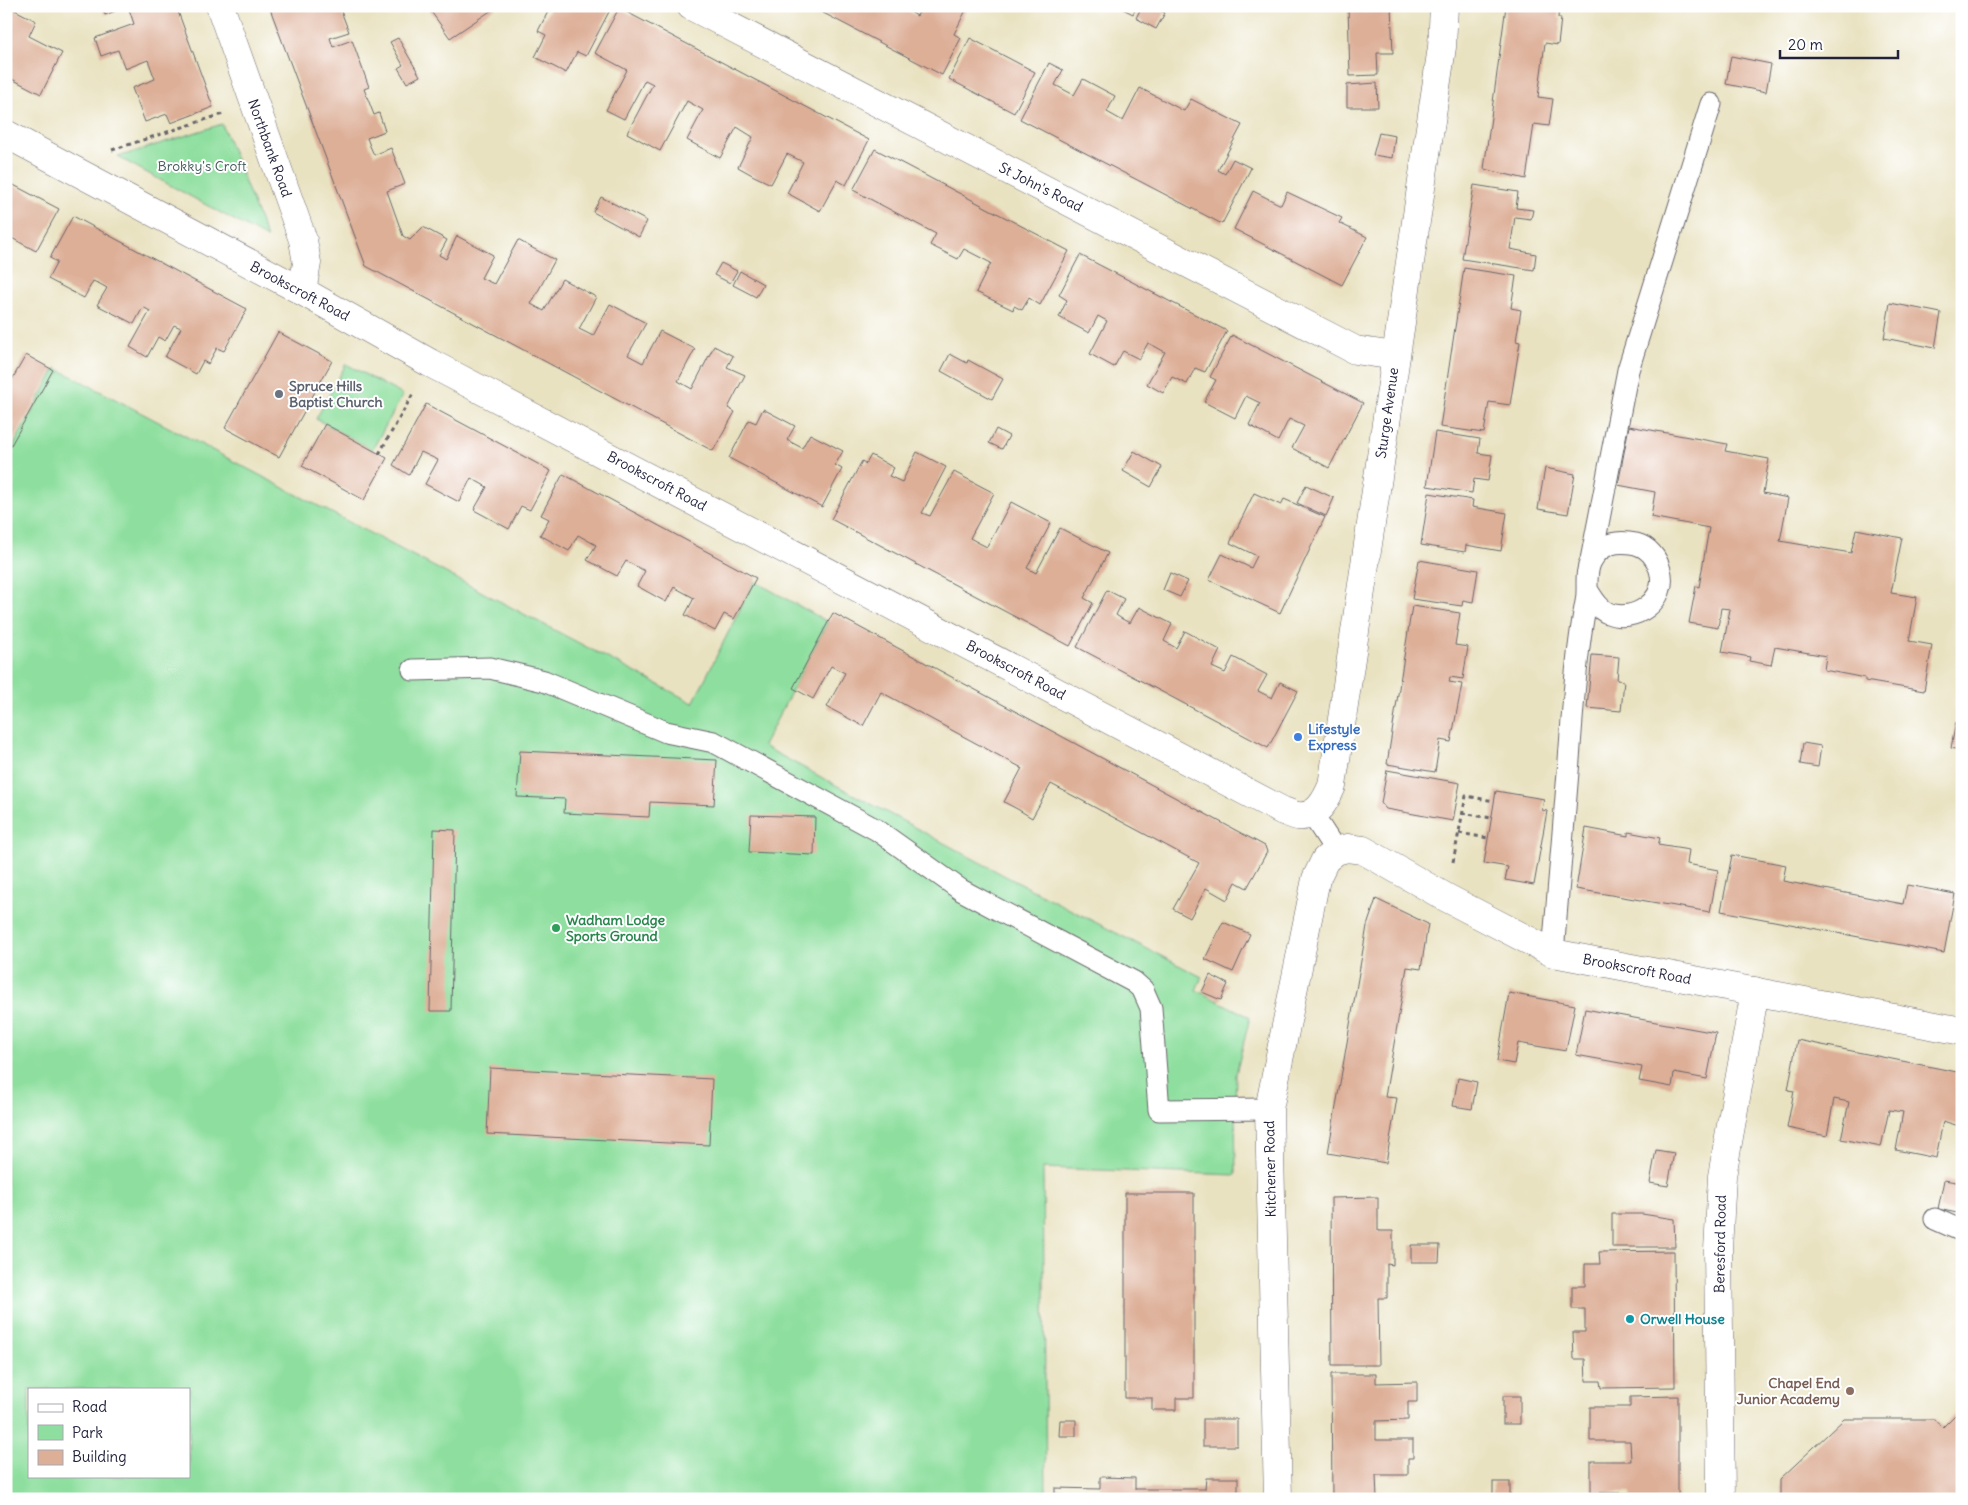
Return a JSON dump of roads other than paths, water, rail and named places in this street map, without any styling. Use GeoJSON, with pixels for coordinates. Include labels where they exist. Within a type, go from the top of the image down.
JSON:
{"type":"FeatureCollection","features":[{"type":"Feature","properties":{"kind":"street","name":"Northbank Road"},"geometry":{"type":"LineString","coordinates":[[220,6],[303,240],[307,263],[302,291]]}},
{"type":"Feature","properties":{"kind":"street","name":"St John's Road"},"geometry":{"type":"LineString","coordinates":[[691,6],[1355,350],[1396,356]]}},
{"type":"Feature","properties":{"kind":"street","name":"Sturge Avenue"},"geometry":{"type":"LineString","coordinates":[[1312,814],[1326,802],[1332,786],[1442,47],[1444,6]]}},
{"type":"Feature","properties":{"kind":"street","name":"Brookscroft Road"},"geometry":{"type":"LineString","coordinates":[[6,134],[302,291],[430,363],[1283,810],[1299,816],[1312,814]]}},
{"type":"Feature","properties":{"kind":"street","name":"Brookscroft Road"},"geometry":{"type":"LineString","coordinates":[[1336,851],[1347,848],[1363,850],[1447,898],[1553,953],[1962,1031]]}},
{"type":"Feature","properties":{"kind":"street","name":"Kitchener Road"},"geometry":{"type":"LineString","coordinates":[[1278,1499],[1269,1109],[1316,879],[1324,860],[1336,851]]}},
{"type":"Feature","properties":{"kind":"street","name":"Beresford Road"},"geometry":{"type":"LineString","coordinates":[[1721,1499],[1718,1250],[1722,1176],[1755,991]]}},
{"type":"Feature","properties":{"kind":"lane"},"geometry":{"type":"LineString","coordinates":[[1553,953],[1578,646],[1588,591],[1587,570],[1591,560],[1628,370],[1711,104]]}},
{"type":"Feature","properties":{"kind":"lane"},"geometry":{"type":"LineString","coordinates":[[1588,591],[1597,604],[1607,612],[1621,616],[1637,614],[1651,605],[1657,596],[1661,583],[1661,572],[1654,556],[1641,546],[1622,541],[1611,544],[1600,549],[1591,560]]}},
{"type":"Feature","properties":{"kind":"lane"},"geometry":{"type":"LineString","coordinates":[[413,670],[490,668],[544,682],[666,732],[714,742],[877,830],[961,890],[1134,982],[1142,990],[1151,1008],[1159,1110],[1269,1109]]}},
{"type":"Feature","properties":{"kind":"lane"},"geometry":{"type":"LineString","coordinates":[[1312,814],[1336,851]]}},
{"type":"Feature","properties":{"kind":"lane"},"geometry":{"type":"LineString","coordinates":[[1935,1220],[1962,1231]]}},
{"type":"Feature","properties":{"kind":"place","name":"Spruce Hills Baptist Church"},"geometry":{"type":"Point","coordinates":[279,394]}},
{"type":"Feature","properties":{"kind":"place","name":"Lifestyle Express"},"geometry":{"type":"Point","coordinates":[1298,737]}},
{"type":"Feature","properties":{"kind":"place","name":"Wadham Lodge Sports Ground"},"geometry":{"type":"Point","coordinates":[556,928]}},
{"type":"Feature","properties":{"kind":"place","name":"Orwell House"},"geometry":{"type":"Point","coordinates":[1630,1319]}},
{"type":"Feature","properties":{"kind":"place","name":"Chapel End Junior Academy"},"geometry":{"type":"Point","coordinates":[1850,1391]}},
{"type":"Feature","properties":{"kind":"park label","name":"Brokky's Croft"},"geometry":{"type":"Point","coordinates":[202,166]}}]}
